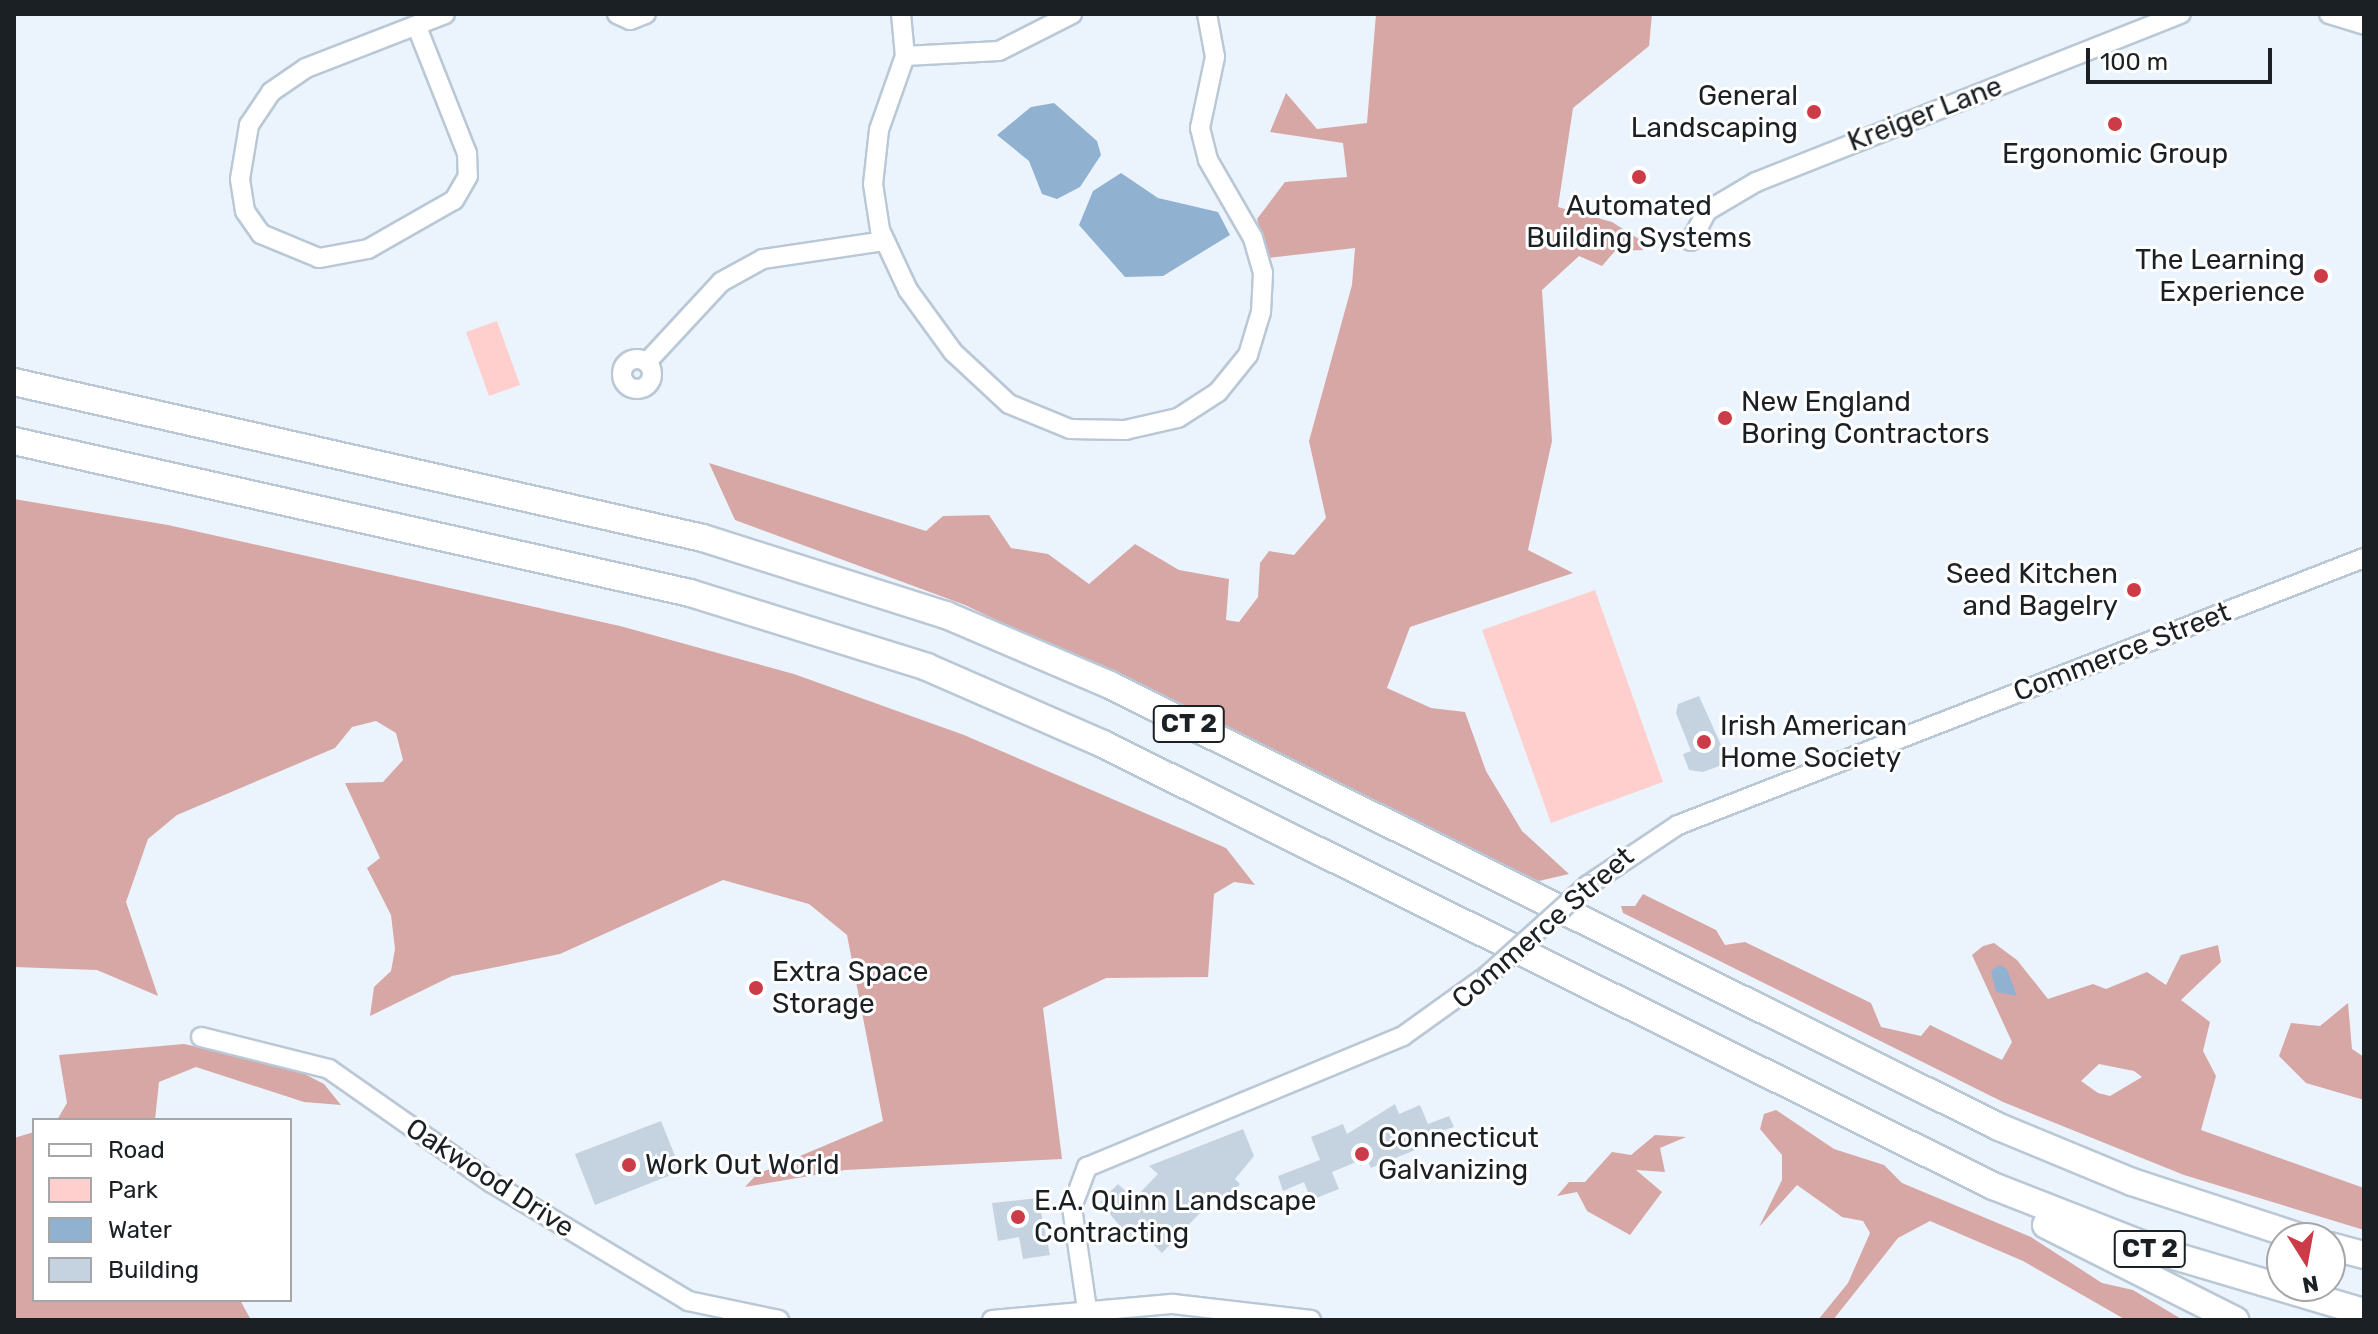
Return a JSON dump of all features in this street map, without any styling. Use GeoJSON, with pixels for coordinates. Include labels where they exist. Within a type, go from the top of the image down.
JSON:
{"type":"FeatureCollection","features":[{"type":"Feature","properties":{"kind":"highway","name":"CT 2"},"geometry":{"type":"LineString","coordinates":[[14,382],[703,538],[925,607],[1110,685],[1999,1127],[2147,1188],[2266,1226]]}},
{"type":"Feature","properties":{"kind":"highway","name":"CT 2"},"geometry":{"type":"LineString","coordinates":[[14,441],[690,593],[927,667],[1103,744],[1944,1163],[2161,1252],[2364,1312]]}},
{"type":"Feature","properties":{"kind":"highway"},"geometry":{"type":"LineString","coordinates":[[1944,1163],[2039,1221],[2235,1320]]}},
{"type":"Feature","properties":{"kind":"street"},"geometry":{"type":"LineString","coordinates":[[417,27],[467,153],[468,176],[454,200],[368,249],[319,258],[261,234],[245,211],[240,179],[249,125],[271,92],[306,68],[445,14]]}},
{"type":"Feature","properties":{"kind":"street"},"geometry":{"type":"LineString","coordinates":[[617,14],[630,20],[646,14]]}},
{"type":"Feature","properties":{"kind":"street"},"geometry":{"type":"LineString","coordinates":[[901,14],[905,56],[879,130],[873,184],[885,241],[953,352],[1009,404],[1070,429],[1125,430],[1178,418],[1218,392],[1248,355],[1263,273],[1200,128],[1215,57],[1207,14]]}},
{"type":"Feature","properties":{"kind":"street"},"geometry":{"type":"LineString","coordinates":[[905,56],[999,51],[1072,14]]}},
{"type":"Feature","properties":{"kind":"street","name":"Kreiger Lane"},"geometry":{"type":"LineString","coordinates":[[1691,241],[1707,211],[1756,182],[2181,14]]}},
{"type":"Feature","properties":{"kind":"street"},"geometry":{"type":"LineString","coordinates":[[2329,14],[2364,25]]}},
{"type":"Feature","properties":{"kind":"street"},"geometry":{"type":"LineString","coordinates":[[647,362],[721,282],[763,259],[885,241]]}},
{"type":"Feature","properties":{"kind":"street","name":"Commerce Street"},"geometry":{"type":"LineString","coordinates":[[1087,1309],[1072,1207],[1087,1167],[1397,1038],[1488,975],[1588,885],[1671,828],[2364,558]]}},
{"type":"Feature","properties":{"kind":"street","name":"Oakwood Drive"},"geometry":{"type":"LineString","coordinates":[[201,1037],[329,1069],[492,1183],[688,1301],[779,1320]]}},
{"type":"Feature","properties":{"kind":"street"},"geometry":{"type":"LineString","coordinates":[[992,1320],[1087,1309],[1173,1304],[1311,1320]]}},
{"type":"Feature","properties":{"kind":"green space"},"geometry":{"type":"Polygon","coordinates":[[[497,321],[520,385],[489,396],[466,332],[497,321]]]}},
{"type":"Feature","properties":{"kind":"green space"},"geometry":{"type":"Polygon","coordinates":[[[1595,590],[1663,782],[1551,823],[1482,630],[1595,590]]]}},
{"type":"Feature","properties":{"kind":"shaded area"},"geometry":{"type":"Polygon","coordinates":[[[1376,14],[1652,14],[1649,46],[1573,108],[1558,207],[1612,222],[1645,243],[1643,250],[1615,251],[1602,266],[1579,256],[1542,290],[1552,441],[1528,550],[1573,573],[1410,627],[1387,688],[1431,708],[1465,712],[1486,771],[1522,831],[1569,874],[1539,881],[965,605],[735,520],[709,463],[926,531],[943,516],[989,515],[1011,548],[1048,554],[1089,584],[1135,544],[1179,570],[1229,579],[1226,620],[1239,622],[1258,597],[1260,563],[1269,551],[1294,555],[1326,518],[1309,441],[1352,285],[1355,248],[1268,258],[1257,219],[1285,182],[1347,177],[1343,143],[1270,132],[1286,93],[1317,129],[1367,123],[1376,14]]]}},
{"type":"Feature","properties":{"kind":"shaded area"},"geometry":{"type":"Polygon","coordinates":[[[14,499],[168,525],[620,626],[794,674],[964,735],[1226,848],[1255,885],[1234,882],[1214,894],[1208,977],[1106,978],[1043,1008],[1062,1159],[845,1170],[745,1187],[757,1174],[883,1121],[847,935],[809,904],[723,880],[560,954],[452,976],[370,1016],[374,987],[391,971],[395,949],[391,915],[367,868],[380,858],[345,783],[383,782],[403,760],[396,733],[376,721],[352,727],[335,748],[177,815],[148,839],[126,902],[158,996],[97,970],[14,967],[14,499]]]}},
{"type":"Feature","properties":{"kind":"shaded area"},"geometry":{"type":"Polygon","coordinates":[[[1643,894],[1716,930],[1725,945],[1745,942],[1871,1003],[1881,1027],[1921,1036],[1930,1025],[2002,1060],[2012,1042],[1972,955],[1983,946],[1994,943],[2017,960],[2048,999],[2093,984],[2106,989],[2147,972],[2166,985],[2181,955],[2218,945],[2221,962],[2181,1000],[2210,1022],[2203,1051],[2216,1076],[2201,1130],[2364,1188],[2364,1230],[2184,1175],[2003,1102],[1623,913],[1621,906],[1635,906],[1643,894]],[[2099,1064],[2081,1081],[2098,1093],[2110,1096],[2142,1077],[2134,1071],[2099,1064]]]}},
{"type":"Feature","properties":{"kind":"shaded area"},"geometry":{"type":"Polygon","coordinates":[[[2348,1003],[2352,1049],[2364,1057],[2364,1100],[2306,1083],[2279,1056],[2291,1023],[2320,1026],[2348,1003]]]}},
{"type":"Feature","properties":{"kind":"shaded area"},"geometry":{"type":"Polygon","coordinates":[[[184,1044],[291,1067],[324,1084],[341,1105],[304,1102],[196,1067],[159,1082],[155,1118],[58,1118],[67,1103],[59,1055],[184,1044]]]}},
{"type":"Feature","properties":{"kind":"shaded area"},"geometry":{"type":"Polygon","coordinates":[[[1776,1110],[1834,1149],[1884,1165],[1902,1183],[2031,1237],[2102,1283],[2133,1290],[2183,1320],[2126,1320],[2023,1261],[1930,1221],[1898,1238],[1833,1320],[1818,1320],[1848,1283],[1870,1233],[1863,1221],[1842,1217],[1797,1185],[1759,1227],[1782,1180],[1782,1155],[1760,1129],[1764,1114],[1776,1110]]]}},
{"type":"Feature","properties":{"kind":"shaded area"},"geometry":{"type":"Polygon","coordinates":[[[32,1133],[32,1302],[241,1302],[251,1320],[14,1320],[14,1138],[32,1133]]]}},
{"type":"Feature","properties":{"kind":"shaded area"},"geometry":{"type":"Polygon","coordinates":[[[1655,1135],[1686,1137],[1660,1148],[1665,1172],[1636,1170],[1662,1192],[1630,1235],[1587,1211],[1577,1192],[1557,1196],[1569,1182],[1585,1182],[1612,1152],[1631,1155],[1655,1135]]]}},
{"type":"Feature","properties":{"kind":"water"},"geometry":{"type":"Polygon","coordinates":[[[1054,103],[1097,141],[1101,155],[1080,187],[1057,199],[1042,194],[1029,161],[997,135],[1031,107],[1054,103]]]}},
{"type":"Feature","properties":{"kind":"water"},"geometry":{"type":"Polygon","coordinates":[[[1121,173],[1158,198],[1218,212],[1230,235],[1163,276],[1125,277],[1079,225],[1093,191],[1121,173]]]}},
{"type":"Feature","properties":{"kind":"water"},"geometry":{"type":"Polygon","coordinates":[[[1999,965],[2007,969],[2017,996],[1996,992],[1991,971],[1999,965]]]}},
{"type":"Feature","properties":{"kind":"building","name":"Irish American Home Society"},"geometry":{"type":"Polygon","coordinates":[[[1699,696],[1726,756],[1725,764],[1703,772],[1689,770],[1683,754],[1691,751],[1676,713],[1678,704],[1699,696]]]}},
{"type":"Feature","properties":{"kind":"building","name":"Connecticut Galvanizing"},"geometry":{"type":"Polygon","coordinates":[[[1395,1104],[1399,1114],[1420,1105],[1428,1124],[1449,1116],[1454,1127],[1411,1140],[1415,1150],[1371,1168],[1366,1158],[1332,1172],[1339,1189],[1311,1200],[1304,1182],[1283,1191],[1278,1176],[1320,1160],[1311,1137],[1343,1124],[1347,1134],[1395,1104]]]}},
{"type":"Feature","properties":{"kind":"building","name":"Work Out World"},"geometry":{"type":"Polygon","coordinates":[[[661,1121],[681,1171],[595,1205],[575,1154],[661,1121]]]}},
{"type":"Feature","properties":{"kind":"building"},"geometry":{"type":"Polygon","coordinates":[[[1243,1129],[1254,1156],[1235,1179],[1240,1184],[1222,1203],[1216,1196],[1162,1253],[1141,1233],[1133,1242],[1100,1202],[1118,1184],[1134,1199],[1158,1174],[1149,1166],[1243,1129]]]}},
{"type":"Feature","properties":{"kind":"building","name":"E.A. Quinn Landscape Contracting"},"geometry":{"type":"Polygon","coordinates":[[[1038,1198],[1050,1255],[1023,1259],[1019,1237],[998,1241],[992,1203],[1038,1198]]]}},
{"type":"Feature","properties":{"kind":"place","name":"General Landscaping"},"geometry":{"type":"Point","coordinates":[1814,112]}},
{"type":"Feature","properties":{"kind":"place","name":"Ergonomic Group"},"geometry":{"type":"Point","coordinates":[2115,124]}},
{"type":"Feature","properties":{"kind":"place","name":"Automated Building Systems"},"geometry":{"type":"Point","coordinates":[1639,177]}},
{"type":"Feature","properties":{"kind":"place","name":"The Learning Experience"},"geometry":{"type":"Point","coordinates":[2321,276]}},
{"type":"Feature","properties":{"kind":"place","name":"New England Boring Contractors"},"geometry":{"type":"Point","coordinates":[1725,418]}},
{"type":"Feature","properties":{"kind":"place","name":"Seed Kitchen and Bagelry"},"geometry":{"type":"Point","coordinates":[2134,590]}},
{"type":"Feature","properties":{"kind":"place","name":"Irish American Home Society"},"geometry":{"type":"Point","coordinates":[1704,742]}},
{"type":"Feature","properties":{"kind":"place","name":"Extra Space Storage"},"geometry":{"type":"Point","coordinates":[756,988]}},
{"type":"Feature","properties":{"kind":"place","name":"Connecticut Galvanizing"},"geometry":{"type":"Point","coordinates":[1362,1154]}},
{"type":"Feature","properties":{"kind":"place","name":"Work Out World"},"geometry":{"type":"Point","coordinates":[629,1165]}},
{"type":"Feature","properties":{"kind":"place","name":"E.A. Quinn Landscape Contracting"},"geometry":{"type":"Point","coordinates":[1018,1217]}}]}
